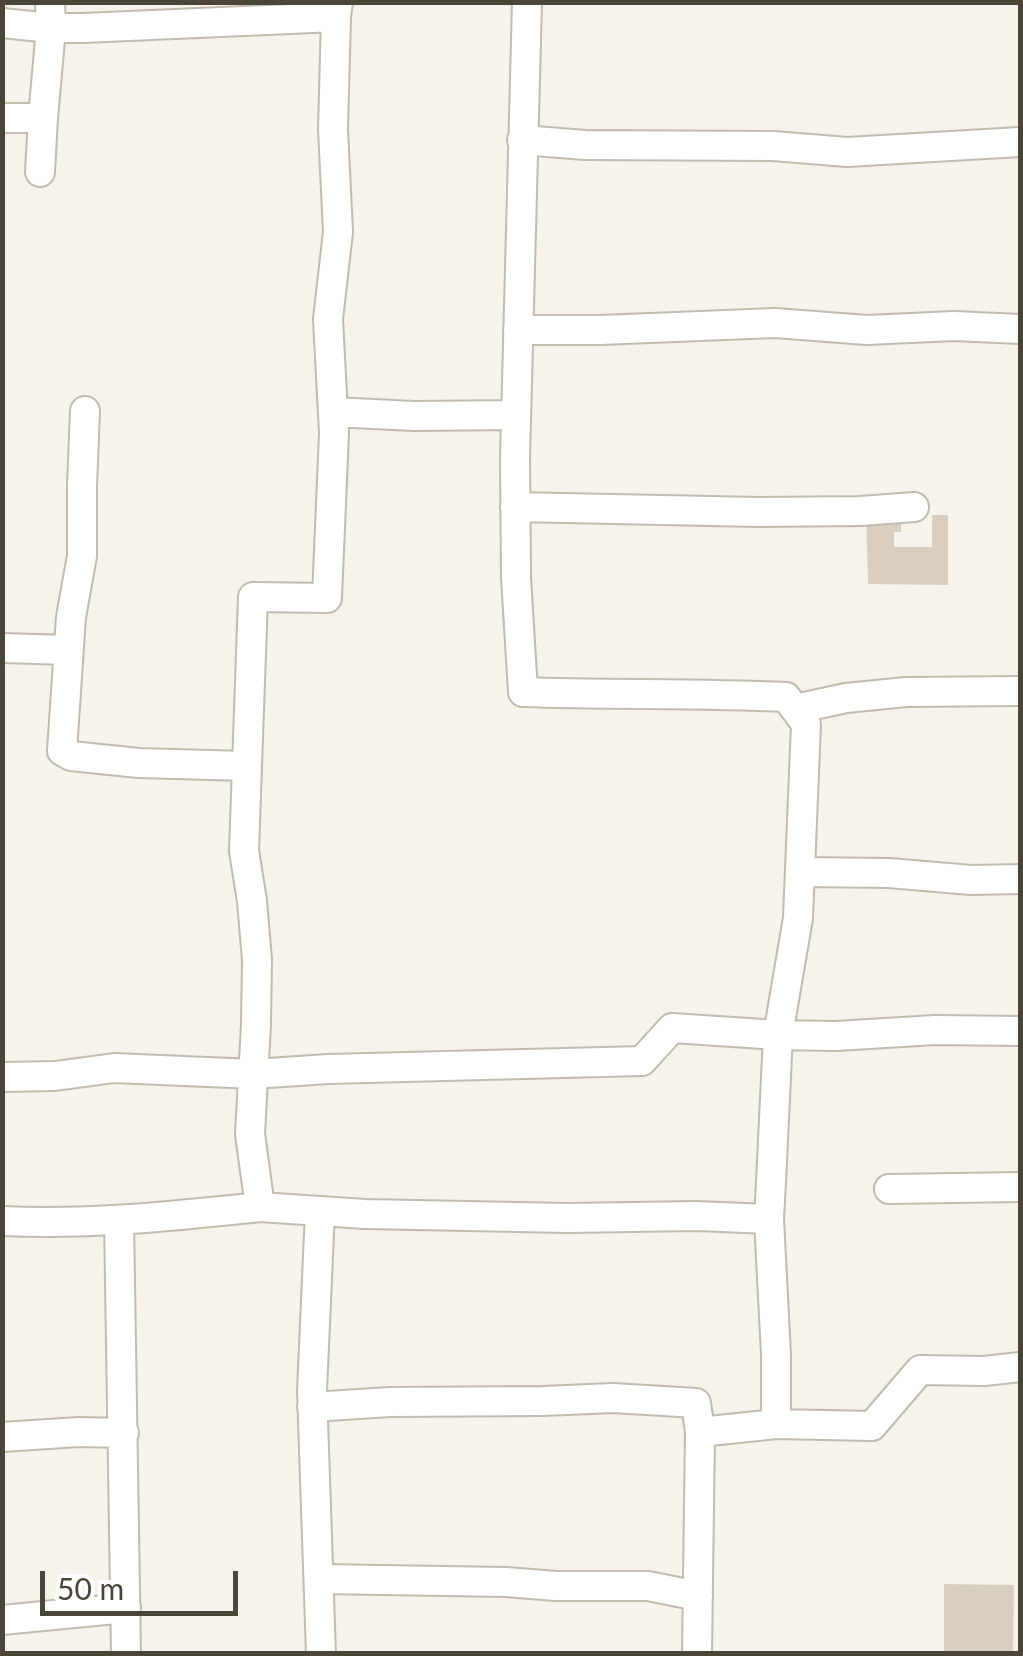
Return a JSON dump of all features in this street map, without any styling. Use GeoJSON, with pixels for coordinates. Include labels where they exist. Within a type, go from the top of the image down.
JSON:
{"type":"FeatureCollection","features":[{"type":"Feature","properties":{"kind":"street"},"geometry":{"type":"LineString","coordinates":[[527,2],[515,508],[522,692],[786,697],[806,724],[798,918],[778,1035],[769,1220],[776,1424]]}},
{"type":"Feature","properties":{"kind":"street"},"geometry":{"type":"LineString","coordinates":[[2,23],[51,16],[337,10],[334,129],[338,232],[328,319],[333,412],[328,598],[254,597],[244,851],[257,960],[250,1134],[260,1207]]}},
{"type":"Feature","properties":{"kind":"street"},"geometry":{"type":"LineString","coordinates":[[40,172],[51,16]]}},
{"type":"Feature","properties":{"kind":"street"},"geometry":{"type":"LineString","coordinates":[[2,118],[43,118]]}},
{"type":"Feature","properties":{"kind":"street"},"geometry":{"type":"LineString","coordinates":[[522,140],[773,146],[847,152],[1020,142]]}},
{"type":"Feature","properties":{"kind":"street"},"geometry":{"type":"LineString","coordinates":[[518,330],[775,323],[867,330],[954,326],[1020,329]]}},
{"type":"Feature","properties":{"kind":"street"},"geometry":{"type":"LineString","coordinates":[[85,411],[82,556],[68,650],[62,751],[72,756],[139,763],[246,766]]}},
{"type":"Feature","properties":{"kind":"street"},"geometry":{"type":"LineString","coordinates":[[333,412],[516,415]]}},
{"type":"Feature","properties":{"kind":"street"},"geometry":{"type":"LineString","coordinates":[[515,508],[760,512],[914,506]]}},
{"type":"Feature","properties":{"kind":"street"},"geometry":{"type":"LineString","coordinates":[[2,648],[68,650]]}},
{"type":"Feature","properties":{"kind":"street"},"geometry":{"type":"LineString","coordinates":[[794,709],[846,698],[906,692],[1020,691]]}},
{"type":"Feature","properties":{"kind":"street"},"geometry":{"type":"LineString","coordinates":[[800,872],[971,880],[1020,878]]}},
{"type":"Feature","properties":{"kind":"street"},"geometry":{"type":"LineString","coordinates":[[2,1077],[55,1076],[114,1068],[254,1074],[328,1068],[642,1061],[672,1028],[836,1036],[936,1030],[1020,1031]]}},
{"type":"Feature","properties":{"kind":"street"},"geometry":{"type":"LineString","coordinates":[[889,1189],[1020,1187]]}},
{"type":"Feature","properties":{"kind":"street"},"geometry":{"type":"LineString","coordinates":[[2,1221],[120,1220],[260,1207],[568,1218],[696,1216],[769,1220]]}},
{"type":"Feature","properties":{"kind":"street"},"geometry":{"type":"LineString","coordinates":[[320,1211],[312,1408],[321,1654]]}},
{"type":"Feature","properties":{"kind":"street"},"geometry":{"type":"LineString","coordinates":[[120,1220],[126,1654]]}},
{"type":"Feature","properties":{"kind":"street"},"geometry":{"type":"LineString","coordinates":[[700,1432],[776,1424],[872,1426],[920,1370],[984,1372],[1020,1367]]}},
{"type":"Feature","properties":{"kind":"street"},"geometry":{"type":"LineString","coordinates":[[312,1408],[390,1402],[614,1398],[696,1403],[700,1432],[697,1654]]}},
{"type":"Feature","properties":{"kind":"street"},"geometry":{"type":"LineString","coordinates":[[2,1437],[124,1433]]}},
{"type":"Feature","properties":{"kind":"street"},"geometry":{"type":"LineString","coordinates":[[320,1579],[648,1586],[698,1596]]}},
{"type":"Feature","properties":{"kind":"street"},"geometry":{"type":"LineString","coordinates":[[2,1620],[126,1608]]}},
{"type":"Feature","properties":{"kind":"building"},"geometry":{"type":"Polygon","coordinates":[[[901,511],[901,532],[894,532],[894,547],[932,547],[932,515],[948,515],[948,585],[868,584],[866,512],[901,511]]]}},
{"type":"Feature","properties":{"kind":"building"},"geometry":{"type":"Polygon","coordinates":[[[944,1584],[1014,1585],[1013,1654],[944,1654],[944,1584]]]}}]}
